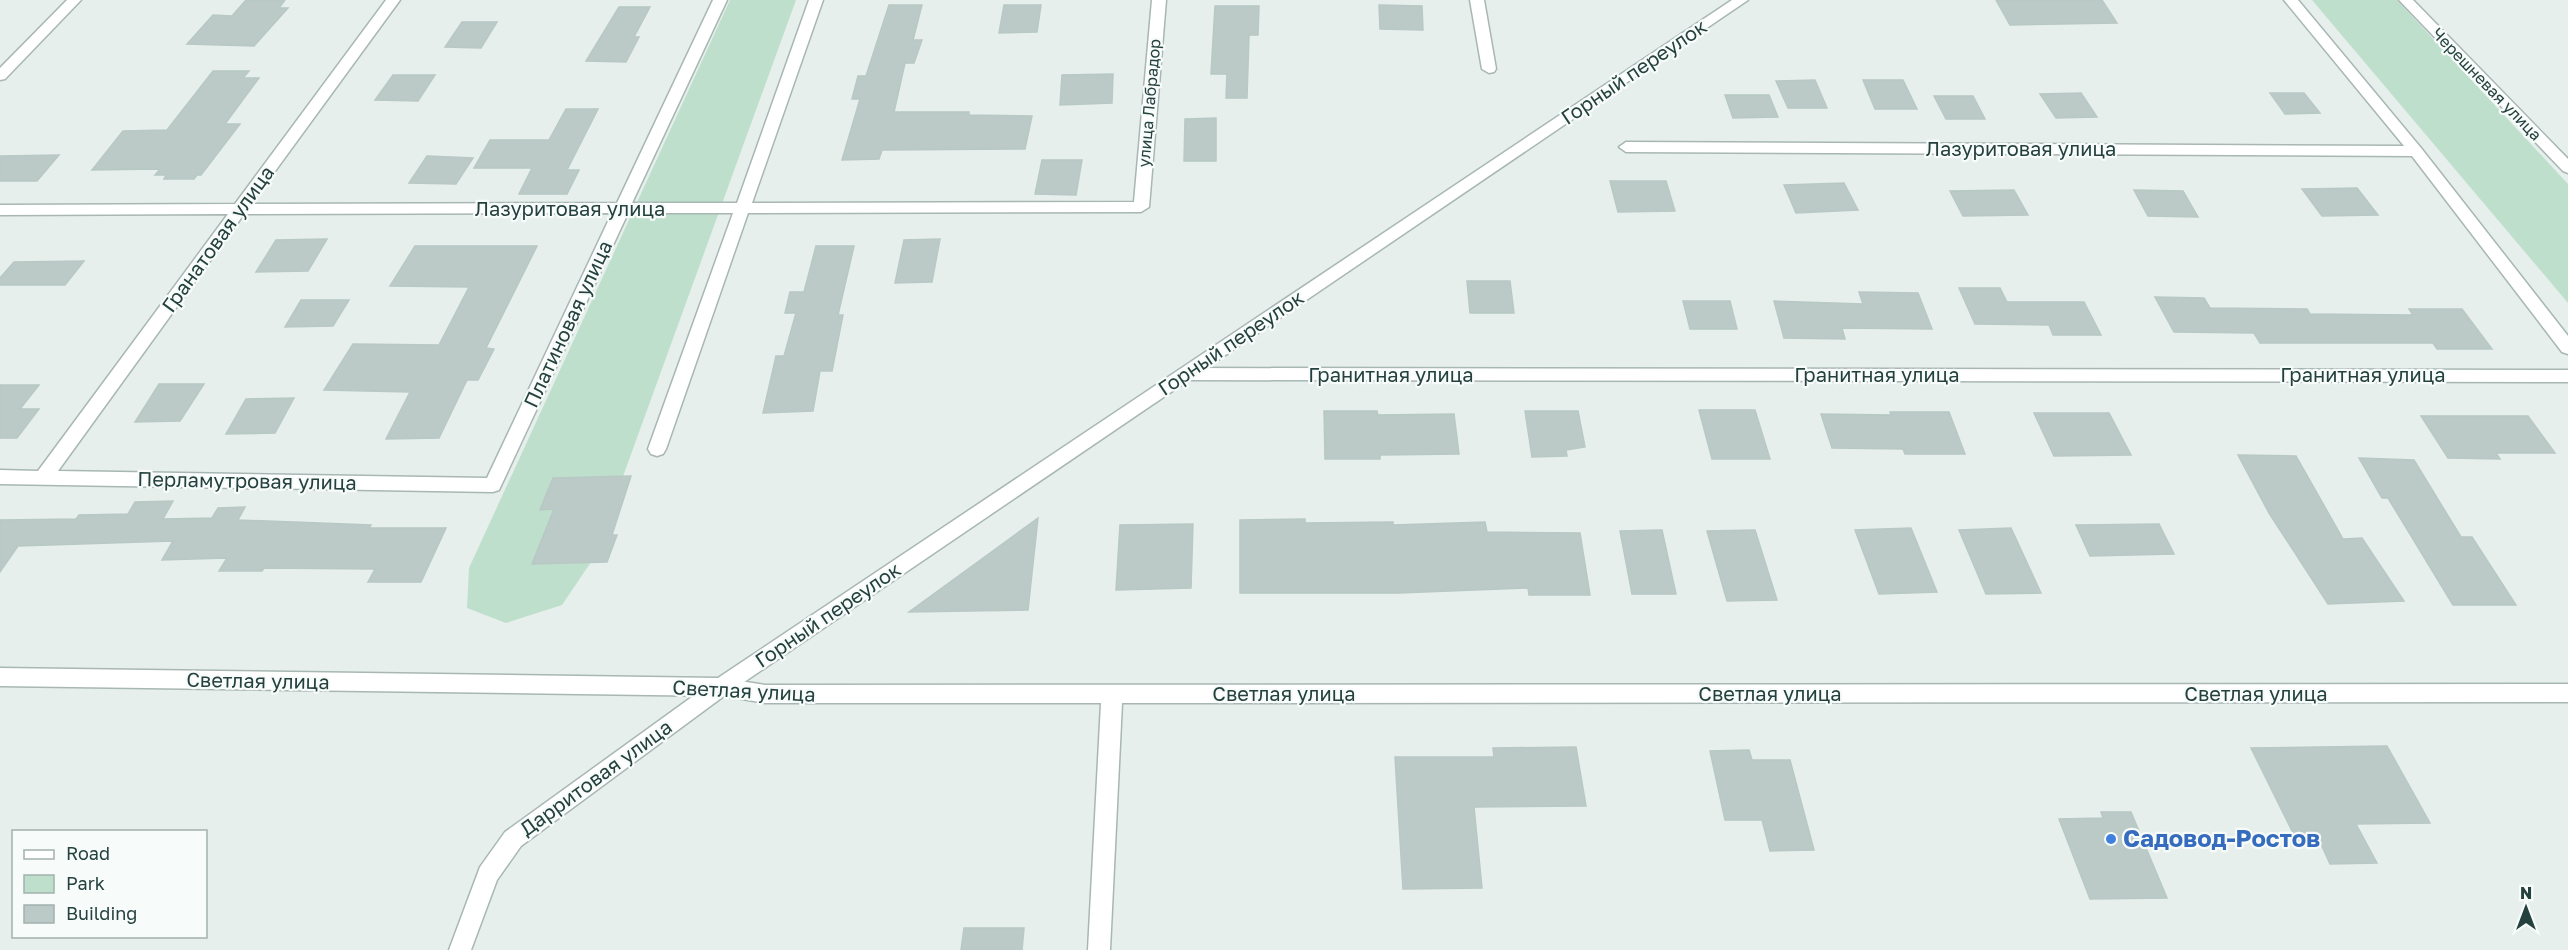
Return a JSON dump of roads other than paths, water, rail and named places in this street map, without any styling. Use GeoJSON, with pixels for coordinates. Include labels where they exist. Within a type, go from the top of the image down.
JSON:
{"type":"FeatureCollection","features":[{"type":"Feature","properties":{"kind":"street"},"geometry":{"type":"LineString","coordinates":[[0,76],[74,0]]}},
{"type":"Feature","properties":{"kind":"street","name":"Гранатовая улица"},"geometry":{"type":"LineString","coordinates":[[43,478],[393,0]]}},
{"type":"Feature","properties":{"kind":"street","name":"Платиновая улица"},"geometry":{"type":"LineString","coordinates":[[493,485],[720,0]]}},
{"type":"Feature","properties":{"kind":"street"},"geometry":{"type":"LineString","coordinates":[[657,449],[816,0]]}},
{"type":"Feature","properties":{"kind":"street","name":"улица Лабрадор"},"geometry":{"type":"LineString","coordinates":[[1141,207],[1159,0]]}},
{"type":"Feature","properties":{"kind":"street"},"geometry":{"type":"LineString","coordinates":[[1477,0],[1489,69]]}},
{"type":"Feature","properties":{"kind":"street","name":"Горный переулок"},"geometry":{"type":"LineString","coordinates":[[721,687],[1741,0]]}},
{"type":"Feature","properties":{"kind":"street"},"geometry":{"type":"LineString","coordinates":[[2291,0],[2416,151],[2568,348]]}},
{"type":"Feature","properties":{"kind":"street","name":"Черешневая улица"},"geometry":{"type":"LineString","coordinates":[[2406,0],[2562,156],[2568,168]]}},
{"type":"Feature","properties":{"kind":"street","name":"Лазуритовая улица"},"geometry":{"type":"LineString","coordinates":[[1626,147],[2416,151]]}},
{"type":"Feature","properties":{"kind":"street","name":"Лазуритовая улица"},"geometry":{"type":"LineString","coordinates":[[0,210],[1141,207]]}},
{"type":"Feature","properties":{"kind":"street","name":"Гранитная улица"},"geometry":{"type":"LineString","coordinates":[[1185,374],[2568,376]]}},
{"type":"Feature","properties":{"kind":"street","name":"Перламутровая улица"},"geometry":{"type":"LineString","coordinates":[[0,477],[493,485]]}},
{"type":"Feature","properties":{"kind":"street","name":"Светлая улица"},"geometry":{"type":"LineString","coordinates":[[0,677],[721,687],[765,694],[2568,693]]}},
{"type":"Feature","properties":{"kind":"street","name":"Дарритовая улица"},"geometry":{"type":"LineString","coordinates":[[460,950],[488,874],[513,839],[721,687]]}},
{"type":"Feature","properties":{"kind":"street"},"geometry":{"type":"LineString","coordinates":[[1099,950],[1112,694]]}},
{"type":"Feature","properties":{"kind":"place","name":"Садовод-Ростов"},"geometry":{"type":"Point","coordinates":[2111,839]}}]}
